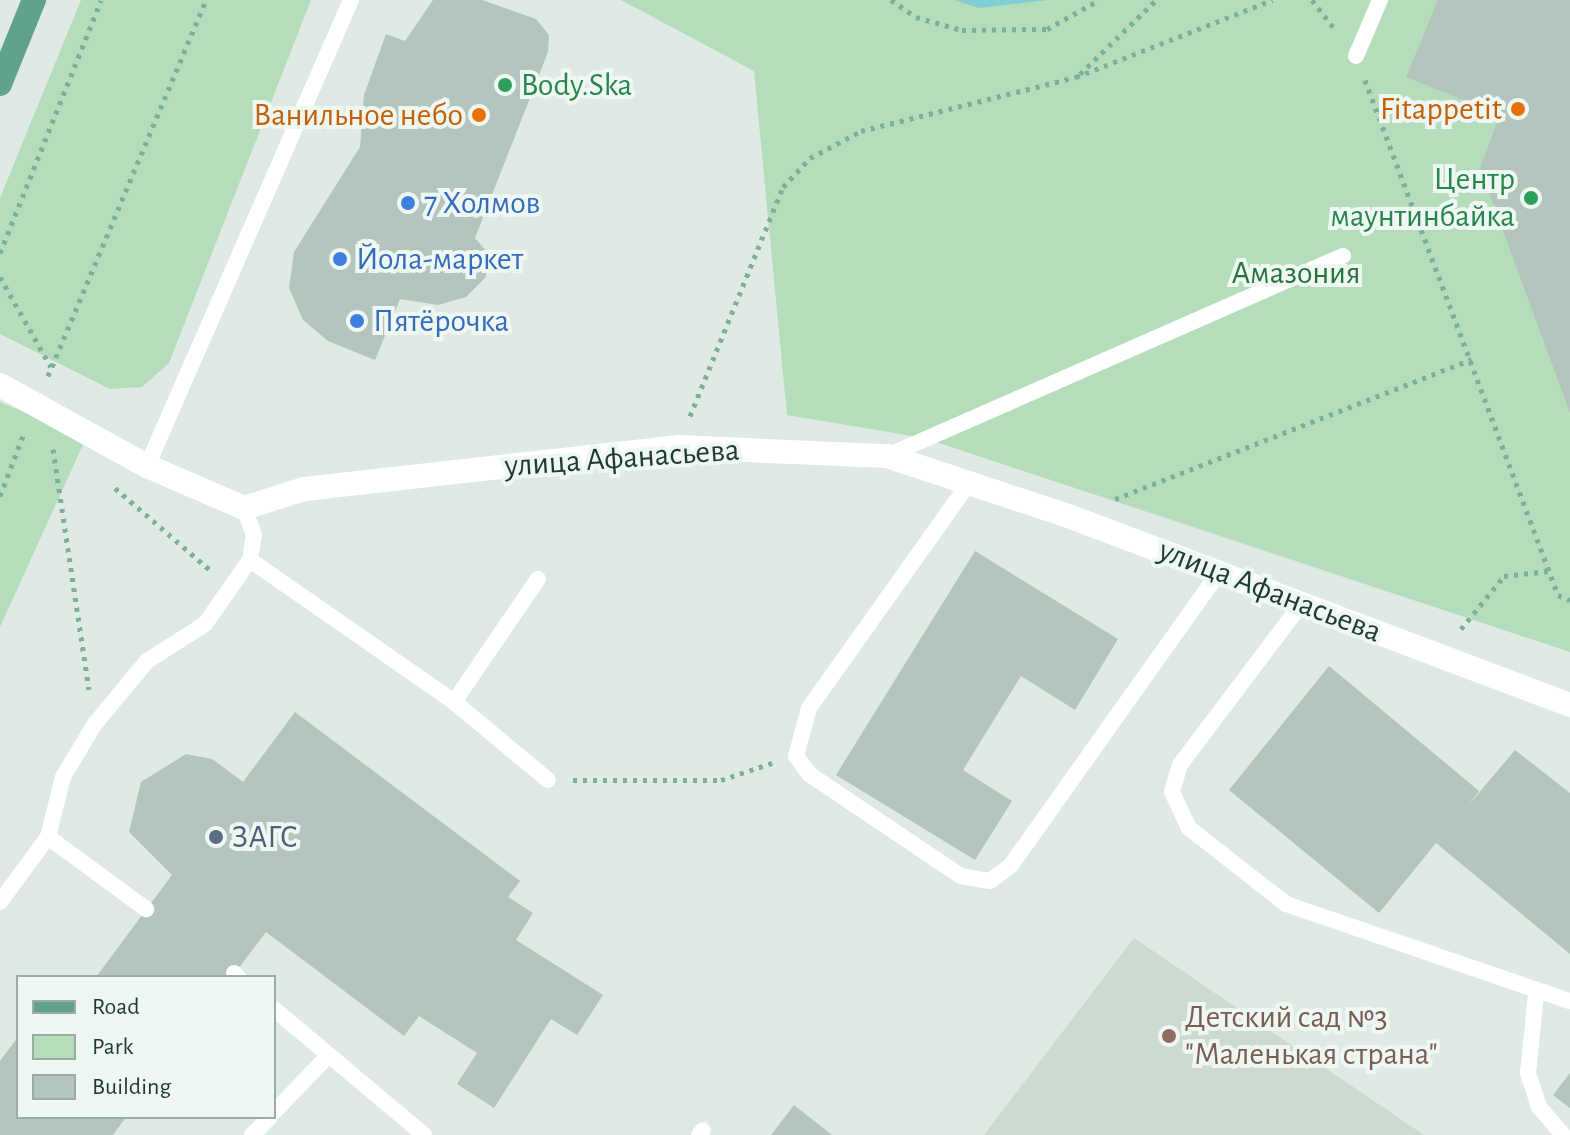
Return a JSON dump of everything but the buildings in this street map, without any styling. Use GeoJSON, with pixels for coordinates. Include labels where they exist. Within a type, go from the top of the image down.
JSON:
{"type":"FeatureCollection","features":[{"type":"Feature","properties":{"kind":"main road"},"geometry":{"type":"LineString","coordinates":[[0,84],[34,0]]}},
{"type":"Feature","properties":{"kind":"street"},"geometry":{"type":"LineString","coordinates":[[0,385],[147,466],[244,508]]}},
{"type":"Feature","properties":{"kind":"street","name":"улица Афанасьева"},"geometry":{"type":"LineString","coordinates":[[244,508],[304,489],[678,447],[836,448],[887,456],[1071,517],[1570,705]]}},
{"type":"Feature","properties":{"kind":"lane"},"geometry":{"type":"LineString","coordinates":[[147,466],[351,0]]}},
{"type":"Feature","properties":{"kind":"lane"},"geometry":{"type":"LineString","coordinates":[[1356,56],[1380,0]]}},
{"type":"Feature","properties":{"kind":"lane"},"geometry":{"type":"LineString","coordinates":[[887,456],[1343,256]]}},
{"type":"Feature","properties":{"kind":"lane"},"geometry":{"type":"LineString","coordinates":[[969,483],[809,708],[796,756],[809,774],[961,876],[990,881],[1011,865],[1219,572]]}},
{"type":"Feature","properties":{"kind":"lane"},"geometry":{"type":"LineString","coordinates":[[0,902],[48,837],[63,777],[94,725],[147,661],[205,624],[250,560],[254,535],[244,508]]}},
{"type":"Feature","properties":{"kind":"lane"},"geometry":{"type":"LineString","coordinates":[[250,560],[454,702],[548,780]]}},
{"type":"Feature","properties":{"kind":"lane"},"geometry":{"type":"LineString","coordinates":[[454,702],[538,579]]}},
{"type":"Feature","properties":{"kind":"lane"},"geometry":{"type":"LineString","coordinates":[[1302,603],[1180,765],[1172,792],[1189,828],[1286,904],[1536,994],[1570,1001]]}},
{"type":"Feature","properties":{"kind":"lane"},"geometry":{"type":"LineString","coordinates":[[48,837],[146,909]]}},
{"type":"Feature","properties":{"kind":"lane"},"geometry":{"type":"LineString","coordinates":[[1536,994],[1528,1073],[1539,1107],[1563,1135]]}},
{"type":"Feature","properties":{"kind":"lane"},"geometry":{"type":"LineString","coordinates":[[276,1011],[327,1057],[424,1135]]}},
{"type":"Feature","properties":{"kind":"lane"},"geometry":{"type":"LineString","coordinates":[[276,1110],[327,1057]]}},
{"type":"Feature","properties":{"kind":"lane"},"geometry":{"type":"LineString","coordinates":[[252,1135],[268,1119]]}},
{"type":"Feature","properties":{"kind":"path"},"geometry":{"type":"LineString","coordinates":[[0,253],[101,0]]}},
{"type":"Feature","properties":{"kind":"path"},"geometry":{"type":"LineString","coordinates":[[0,496],[206,0]]}},
{"type":"Feature","properties":{"kind":"path"},"geometry":{"type":"LineString","coordinates":[[891,0],[916,17],[962,30],[1047,29],[1099,0]]}},
{"type":"Feature","properties":{"kind":"path"},"geometry":{"type":"LineString","coordinates":[[1076,77],[1156,0]]}},
{"type":"Feature","properties":{"kind":"path"},"geometry":{"type":"LineString","coordinates":[[678,447],[783,187],[810,158],[861,131],[1076,77],[1272,0]]}},
{"type":"Feature","properties":{"kind":"path"},"geometry":{"type":"LineString","coordinates":[[1356,56],[1558,595],[1570,600]]}},
{"type":"Feature","properties":{"kind":"path"},"geometry":{"type":"LineString","coordinates":[[0,277],[51,368]]}},
{"type":"Feature","properties":{"kind":"path"},"geometry":{"type":"LineString","coordinates":[[1071,517],[1472,359]]}},
{"type":"Feature","properties":{"kind":"path"},"geometry":{"type":"LineString","coordinates":[[36,404],[51,432],[94,725]]}},
{"type":"Feature","properties":{"kind":"path"},"geometry":{"type":"LineString","coordinates":[[111,484],[230,588]]}},
{"type":"Feature","properties":{"kind":"path"},"geometry":{"type":"LineString","coordinates":[[1443,657],[1504,576],[1549,571]]}},
{"type":"Feature","properties":{"kind":"path"},"geometry":{"type":"LineString","coordinates":[[548,780],[721,780],[796,756]]}},
{"type":"Feature","properties":{"kind":"shaded area","name":"Детский сад №3 \"Маленькая страна\""},"geometry":{"type":"Polygon","coordinates":[[[1134,938],[1424,1135],[984,1135],[1134,938]]]}},
{"type":"Feature","properties":{"kind":"green space"},"geometry":{"type":"Polygon","coordinates":[[[81,0],[311,0],[169,363],[142,387],[110,389],[0,334],[0,198],[81,0]]]}},
{"type":"Feature","properties":{"kind":"green space","name":"Амазония"},"geometry":{"type":"Polygon","coordinates":[[[621,0],[1570,0],[1570,652],[924,438],[787,415],[754,71],[621,0]]]}},
{"type":"Feature","properties":{"kind":"green space"},"geometry":{"type":"Polygon","coordinates":[[[0,402],[86,438],[0,627],[0,402]]]}},
{"type":"Feature","properties":{"kind":"water"},"geometry":{"type":"Polygon","coordinates":[[[954,0],[1048,0],[979,8],[954,0]]]}},
{"type":"Feature","properties":{"kind":"place","name":"Body.Ska"},"geometry":{"type":"Point","coordinates":[505,85]}},
{"type":"Feature","properties":{"kind":"place","name":"Fitappetit"},"geometry":{"type":"Point","coordinates":[1518,109]}},
{"type":"Feature","properties":{"kind":"place","name":"Ванильное небо"},"geometry":{"type":"Point","coordinates":[479,115]}},
{"type":"Feature","properties":{"kind":"place","name":"Центр маунтинбайка"},"geometry":{"type":"Point","coordinates":[1531,198]}},
{"type":"Feature","properties":{"kind":"place","name":"7 Холмов"},"geometry":{"type":"Point","coordinates":[408,203]}},
{"type":"Feature","properties":{"kind":"place","name":"Йола-маркет"},"geometry":{"type":"Point","coordinates":[340,259]}},
{"type":"Feature","properties":{"kind":"place","name":"Пятёрочка"},"geometry":{"type":"Point","coordinates":[357,321]}},
{"type":"Feature","properties":{"kind":"place","name":"ЗАГС"},"geometry":{"type":"Point","coordinates":[216,837]}},
{"type":"Feature","properties":{"kind":"place","name":"Детский сад №3 \"Маленькая страна\""},"geometry":{"type":"Point","coordinates":[1169,1036]}}]}
